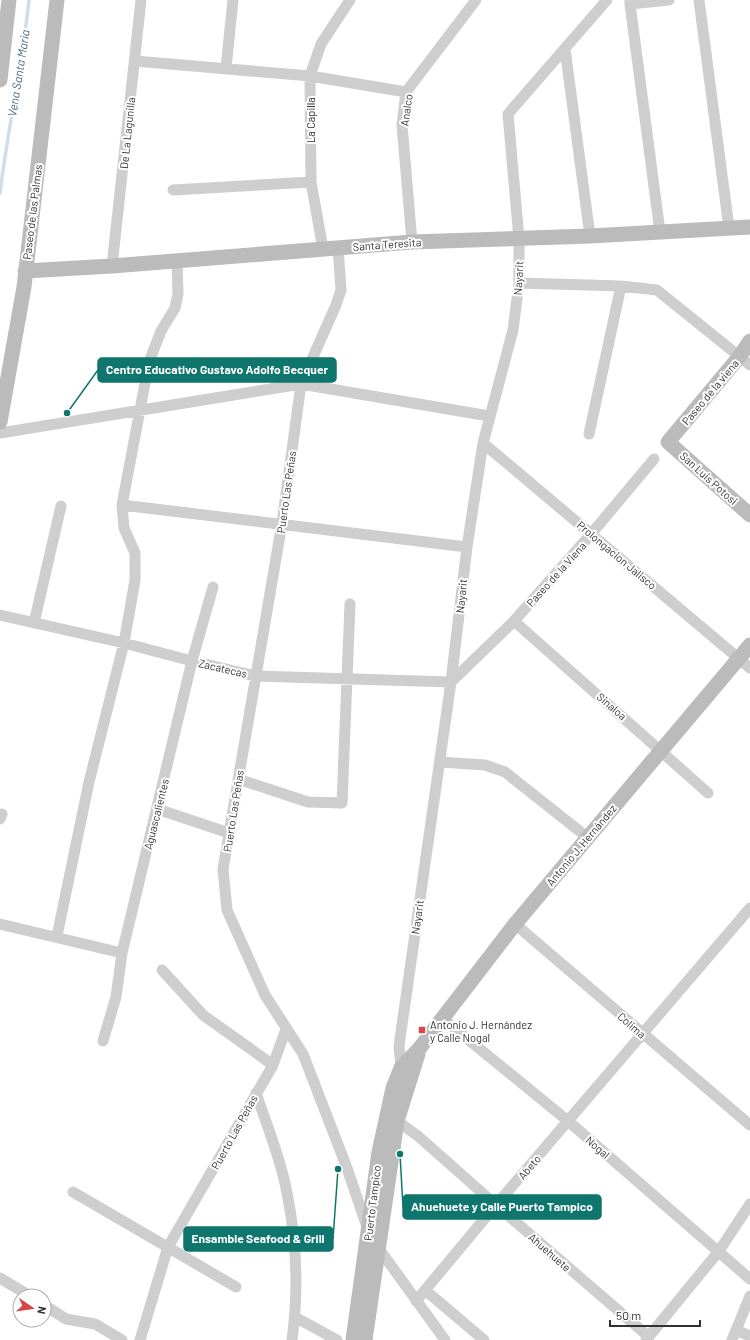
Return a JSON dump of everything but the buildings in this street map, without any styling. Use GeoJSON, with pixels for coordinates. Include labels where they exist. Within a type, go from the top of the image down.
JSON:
{"type":"FeatureCollection","features":[{"type":"Feature","properties":{"kind":"street"},"geometry":{"type":"LineString","coordinates":[[0,80],[9,0]]}},
{"type":"Feature","properties":{"kind":"street","name":"Paseo de las Palmas"},"geometry":{"type":"LineString","coordinates":[[0,422],[25,271],[57,0]]}},
{"type":"Feature","properties":{"kind":"street","name":"De La Lagunilla"},"geometry":{"type":"LineString","coordinates":[[112,266],[141,0]]}},
{"type":"Feature","properties":{"kind":"street"},"geometry":{"type":"LineString","coordinates":[[226,68],[233,0]]}},
{"type":"Feature","properties":{"kind":"street","name":"La Capilla"},"geometry":{"type":"LineString","coordinates":[[323,249],[311,182],[310,76],[321,44],[350,0]]}},
{"type":"Feature","properties":{"kind":"street","name":"Analco"},"geometry":{"type":"LineString","coordinates":[[412,242],[402,125],[406,92],[476,0]]}},
{"type":"Feature","properties":{"kind":"street"},"geometry":{"type":"LineString","coordinates":[[590,236],[565,49],[607,0]]}},
{"type":"Feature","properties":{"kind":"street"},"geometry":{"type":"LineString","coordinates":[[660,232],[630,2],[669,0]]}},
{"type":"Feature","properties":{"kind":"street"},"geometry":{"type":"LineString","coordinates":[[699,0],[728,228]]}},
{"type":"Feature","properties":{"kind":"street","name":"Nayarit"},"geometry":{"type":"LineString","coordinates":[[406,1072],[399,1046],[451,682],[467,547],[483,442],[513,330],[519,283],[519,239],[508,114],[565,49]]}},
{"type":"Feature","properties":{"kind":"street"},"geometry":{"type":"LineString","coordinates":[[135,61],[310,76],[406,92]]}},
{"type":"Feature","properties":{"kind":"street"},"geometry":{"type":"LineString","coordinates":[[173,190],[311,182]]}},
{"type":"Feature","properties":{"kind":"street","name":"Santa Teresita"},"geometry":{"type":"LineString","coordinates":[[25,271],[112,266],[412,242],[590,236],[750,227]]}},
{"type":"Feature","properties":{"kind":"street","name":"Puerto Las Peñas"},"geometry":{"type":"LineString","coordinates":[[140,1340],[168,1248],[256,1092],[273,1065],[286,1030],[264,995],[227,910],[224,869],[255,676],[282,523],[301,384],[339,298],[341,290],[338,247]]}},
{"type":"Feature","properties":{"kind":"street"},"geometry":{"type":"LineString","coordinates":[[57,936],[89,782],[124,643],[136,580],[135,552],[124,528],[122,505],[149,362],[161,330],[175,308],[178,294],[177,261]]}},
{"type":"Feature","properties":{"kind":"street"},"geometry":{"type":"LineString","coordinates":[[519,283],[621,286],[657,290],[745,361]]}},
{"type":"Feature","properties":{"kind":"street"},"geometry":{"type":"LineString","coordinates":[[589,434],[621,286]]}},
{"type":"Feature","properties":{"kind":"street","name":"Paseo de la viena"},"geometry":{"type":"LineString","coordinates":[[668,442],[745,361],[750,341]]}},
{"type":"Feature","properties":{"kind":"street"},"geometry":{"type":"LineString","coordinates":[[0,433],[301,384],[490,416]]}},
{"type":"Feature","properties":{"kind":"street","name":"Prolongacion Jalisco"},"geometry":{"type":"LineString","coordinates":[[483,442],[744,663]]}},
{"type":"Feature","properties":{"kind":"street","name":"San Luis Potosi"},"geometry":{"type":"LineString","coordinates":[[668,442],[750,515]]}},
{"type":"Feature","properties":{"kind":"street","name":"Paseo de la Viena"},"geometry":{"type":"LineString","coordinates":[[451,682],[514,621],[592,534],[654,459]]}},
{"type":"Feature","properties":{"kind":"street"},"geometry":{"type":"LineString","coordinates":[[122,505],[282,523],[467,547]]}},
{"type":"Feature","properties":{"kind":"street"},"geometry":{"type":"LineString","coordinates":[[34,623],[61,506]]}},
{"type":"Feature","properties":{"kind":"street","name":"Aguascalientes"},"geometry":{"type":"LineString","coordinates":[[103,1041],[116,997],[122,953],[192,662],[213,587]]}},
{"type":"Feature","properties":{"kind":"street"},"geometry":{"type":"LineString","coordinates":[[238,779],[308,802],[342,803],[350,604]]}},
{"type":"Feature","properties":{"kind":"street","name":"Zacatecas"},"geometry":{"type":"LineString","coordinates":[[0,615],[124,643],[192,662],[255,676],[451,682]]}},
{"type":"Feature","properties":{"kind":"street","name":"Sinaloa"},"geometry":{"type":"LineString","coordinates":[[514,621],[662,750],[708,793]]}},
{"type":"Feature","properties":{"kind":"street","name":"Antonio J. Hernández"},"geometry":{"type":"LineString","coordinates":[[406,1072],[419,1049],[515,924],[662,750],[744,663],[750,645]]}},
{"type":"Feature","properties":{"kind":"street"},"geometry":{"type":"LineString","coordinates":[[440,762],[485,765],[505,772],[587,837]]}},
{"type":"Feature","properties":{"kind":"street"},"geometry":{"type":"LineString","coordinates":[[157,809],[229,832]]}},
{"type":"Feature","properties":{"kind":"street","name":"Abeto"},"geometry":{"type":"LineString","coordinates":[[416,1301],[641,1034],[750,908]]}},
{"type":"Feature","properties":{"kind":"street"},"geometry":{"type":"LineString","coordinates":[[0,924],[57,936],[122,953]]}},
{"type":"Feature","properties":{"kind":"street","name":"Colima"},"geometry":{"type":"LineString","coordinates":[[515,924],[641,1034],[750,1125]]}},
{"type":"Feature","properties":{"kind":"street"},"geometry":{"type":"LineString","coordinates":[[162,970],[203,1015],[273,1065]]}},
{"type":"Feature","properties":{"kind":"street","name":"Nogal"},"geometry":{"type":"LineString","coordinates":[[442,1018],[568,1121],[750,1279]]}},
{"type":"Feature","properties":{"kind":"street"},"geometry":{"type":"LineString","coordinates":[[286,1030],[303,1054],[314,1080],[347,1168],[368,1233],[445,1340]]}},
{"type":"Feature","properties":{"kind":"street","name":"Puerto Tampico"},"geometry":{"type":"LineString","coordinates":[[365,1340],[397,1121],[406,1072]]}},
{"type":"Feature","properties":{"kind":"street","name":"Puerto Tampico"},"geometry":{"type":"LineString","coordinates":[[353,1340],[379,1152],[393,1088],[406,1072]]}},
{"type":"Feature","properties":{"kind":"street"},"geometry":{"type":"LineString","coordinates":[[256,1092],[286,1187],[297,1253],[295,1317],[292,1340]]}},
{"type":"Feature","properties":{"kind":"street","name":"Ahuehuete"},"geometry":{"type":"LineString","coordinates":[[397,1121],[418,1136],[648,1339]]}},
{"type":"Feature","properties":{"kind":"street"},"geometry":{"type":"LineString","coordinates":[[73,1192],[236,1286]]}},
{"type":"Feature","properties":{"kind":"street"},"geometry":{"type":"LineString","coordinates":[[648,1339],[719,1251],[750,1204]]}},
{"type":"Feature","properties":{"kind":"street"},"geometry":{"type":"LineString","coordinates":[[0,1278],[17,1288]]}},
{"type":"Feature","properties":{"kind":"street"},"geometry":{"type":"LineString","coordinates":[[425,1290],[484,1340]]}},
{"type":"Feature","properties":{"kind":"street"},"geometry":{"type":"LineString","coordinates":[[750,1296],[734,1335],[750,1336]]}},
{"type":"Feature","properties":{"kind":"street"},"geometry":{"type":"LineString","coordinates":[[52,1310],[66,1319],[95,1324],[122,1340]]}},
{"type":"Feature","properties":{"kind":"street"},"geometry":{"type":"LineString","coordinates":[[295,1317],[337,1340]]}},
{"type":"Feature","properties":{"kind":"waterway","name":"Vena Santa Maria"},"geometry":{"type":"LineString","coordinates":[[0,193],[29,0]]}},
{"type":"Feature","properties":{"kind":"place","name":"Centro Educativo Gustavo Adolfo Becquer"},"geometry":{"type":"Point","coordinates":[67,413]}},
{"type":"Feature","properties":{"kind":"place","name":"Antonio J. Hernández y Calle Nogal"},"geometry":{"type":"Point","coordinates":[422,1030]}},
{"type":"Feature","properties":{"kind":"place","name":"Ahuehuete y Calle Puerto Tampico"},"geometry":{"type":"Point","coordinates":[400,1154]}},
{"type":"Feature","properties":{"kind":"place","name":"Ensamble Seafood & Grill"},"geometry":{"type":"Point","coordinates":[338,1169]}}]}
